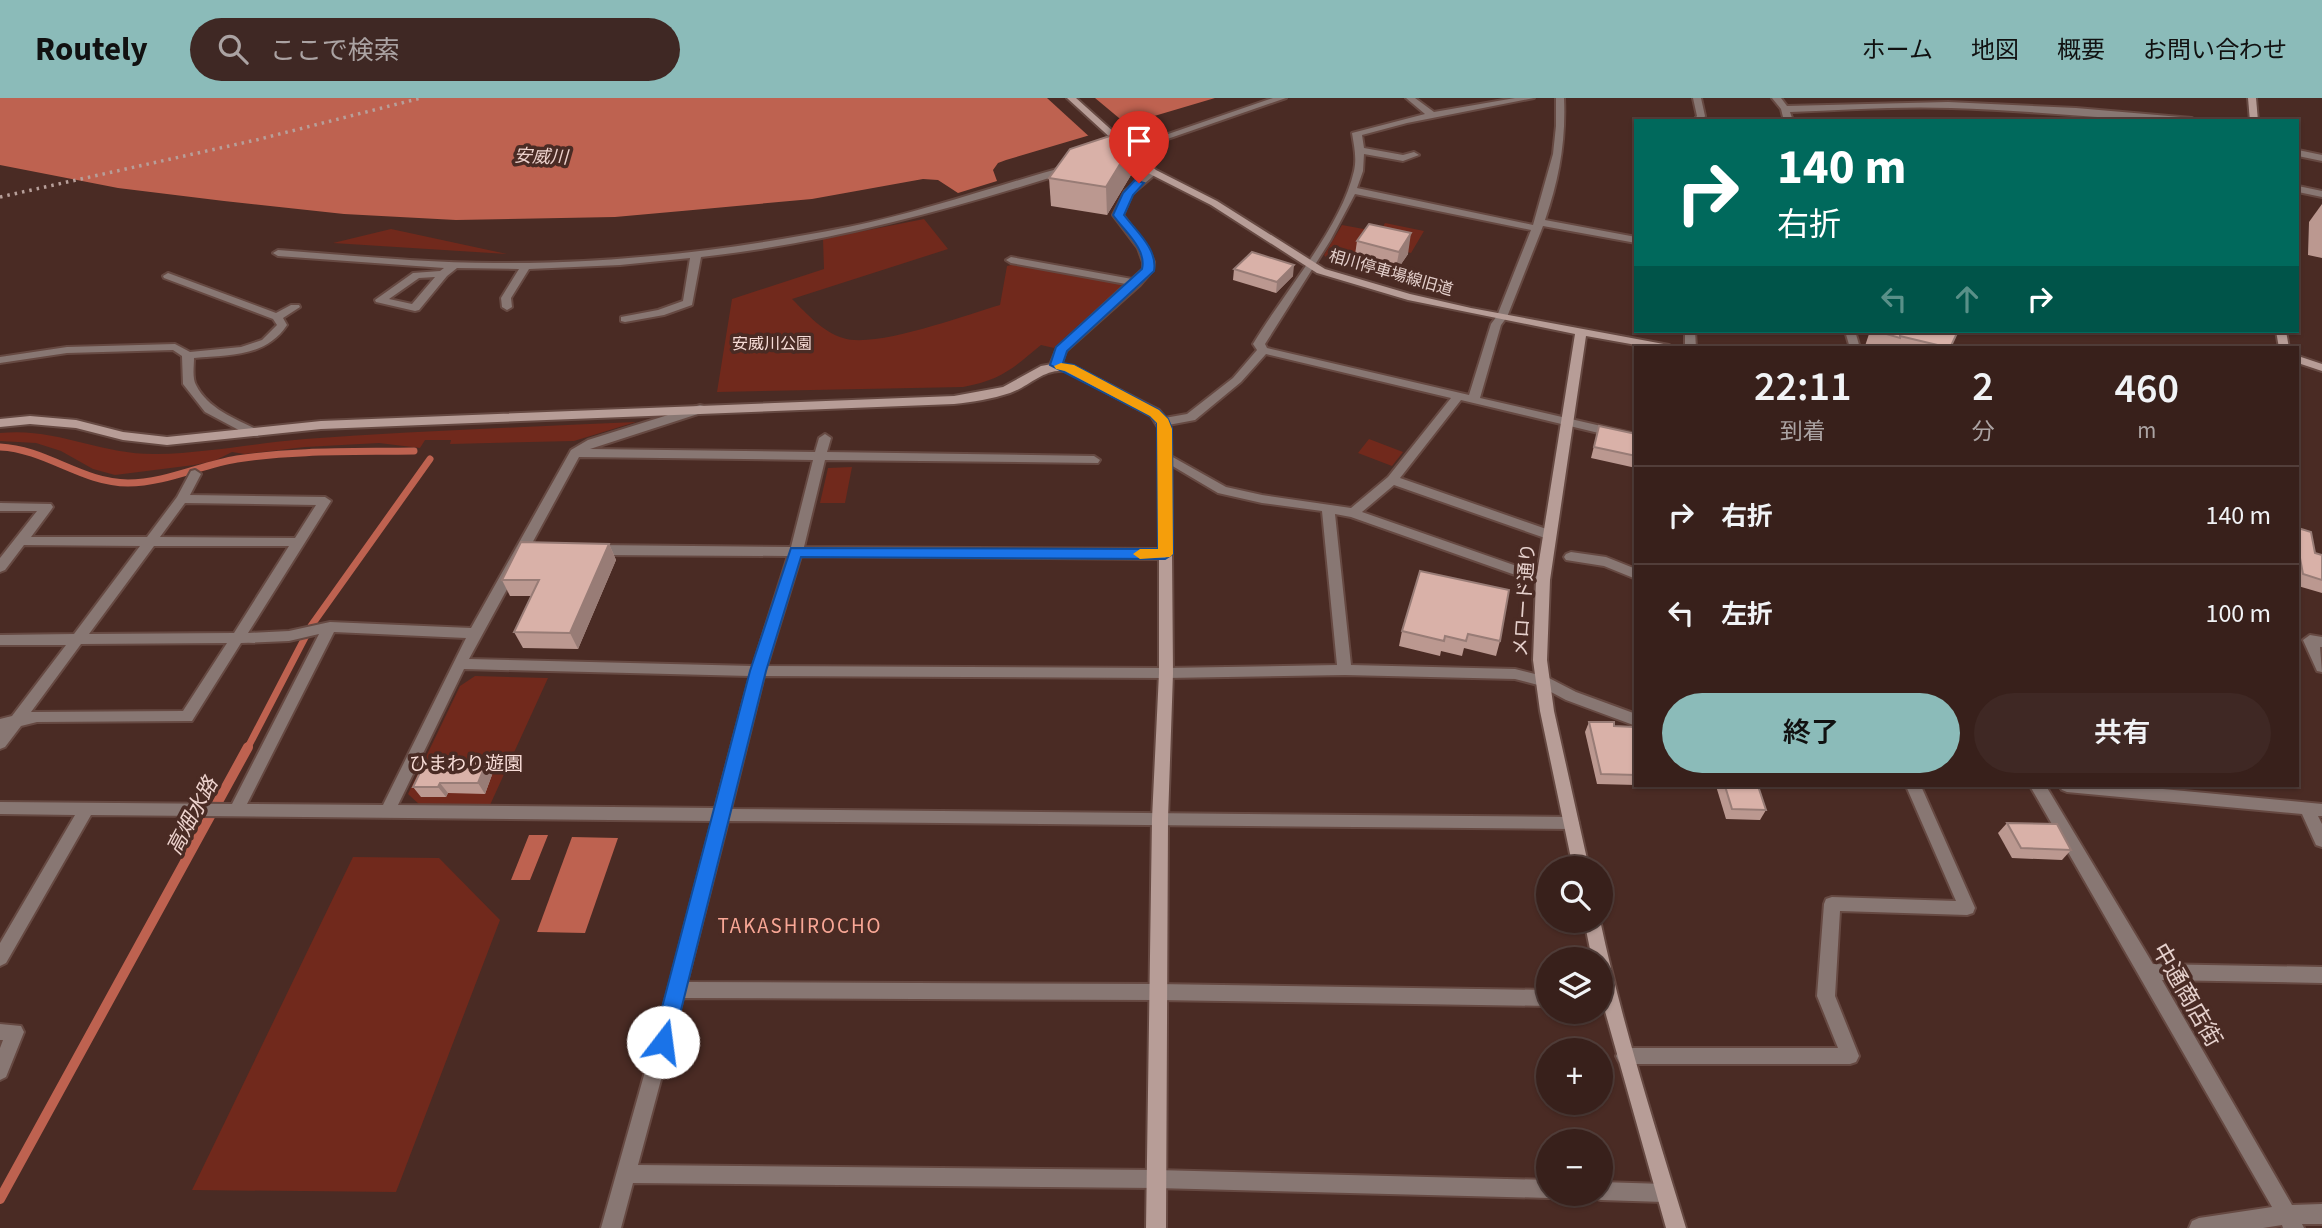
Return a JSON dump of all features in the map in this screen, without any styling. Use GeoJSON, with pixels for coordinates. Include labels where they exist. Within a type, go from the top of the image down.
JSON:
{"type":"FeatureCollection","features":[{"type":"Feature","properties":{"kind":"street","name":"相川停車場線旧道"},"geometry":{"type":"LineString","coordinates":[[1071,98],[1153,172],[1214,203],[1309,264],[1337,276],[1408,297],[1658,346]]}},
{"type":"Feature","properties":{"kind":"street"},"geometry":{"type":"LineString","coordinates":[[1106,157],[1126,147],[1282,98]]}},
{"type":"Feature","properties":{"kind":"street"},"geometry":{"type":"LineString","coordinates":[[1410,98],[1432,115]]}},
{"type":"Feature","properties":{"kind":"street"},"geometry":{"type":"LineString","coordinates":[[1530,98],[1432,115],[1357,132],[1358,174],[1338,221],[1259,344],[1263,351],[1634,437]]}},
{"type":"Feature","properties":{"kind":"street"},"geometry":{"type":"LineString","coordinates":[[1474,399],[1496,324],[1503,317],[1558,162],[1563,125],[1560,98]]}},
{"type":"Feature","properties":{"kind":"street"},"geometry":{"type":"LineString","coordinates":[[1697,98],[1701,116],[1699,119]]}},
{"type":"Feature","properties":{"kind":"street"},"geometry":{"type":"LineString","coordinates":[[1776,98],[1785,109],[1788,119]]}},
{"type":"Feature","properties":{"kind":"street"},"geometry":{"type":"LineString","coordinates":[[2252,98],[2254,119]]}},
{"type":"Feature","properties":{"kind":"street"},"geometry":{"type":"LineString","coordinates":[[1785,109],[1971,104],[2169,119]]}},
{"type":"Feature","properties":{"kind":"street"},"geometry":{"type":"LineString","coordinates":[[1971,104],[1985,119]]}},
{"type":"Feature","properties":{"kind":"street"},"geometry":{"type":"LineString","coordinates":[[1359,150],[1403,158],[1414,155]]}},
{"type":"Feature","properties":{"kind":"street"},"geometry":{"type":"LineString","coordinates":[[2299,153],[2322,158]]}},
{"type":"Feature","properties":{"kind":"street"},"geometry":{"type":"LineString","coordinates":[[278,253],[526,266],[650,259],[810,237],[894,220],[956,204],[1081,165]]}},
{"type":"Feature","properties":{"kind":"street"},"geometry":{"type":"LineString","coordinates":[[1056,365],[1061,350],[1148,271],[1150,261],[1146,252],[1118,215],[1128,193],[1153,172]]}},
{"type":"Feature","properties":{"kind":"street"},"geometry":{"type":"LineString","coordinates":[[2299,189],[2322,194]]}},
{"type":"Feature","properties":{"kind":"street"},"geometry":{"type":"LineString","coordinates":[[1351,190],[1537,225],[1634,240]]}},
{"type":"Feature","properties":{"kind":"street"},"geometry":{"type":"LineString","coordinates":[[625,319],[660,313],[688,303],[696,253]]}},
{"type":"Feature","properties":{"kind":"street"},"geometry":{"type":"LineString","coordinates":[[1012,260],[1136,283]]}},
{"type":"Feature","properties":{"kind":"street"},"geometry":{"type":"LineString","coordinates":[[443,274],[417,275],[380,300],[415,308],[443,274],[456,264]]}},
{"type":"Feature","properties":{"kind":"street"},"geometry":{"type":"LineString","coordinates":[[507,307],[506,298],[526,266]]}},
{"type":"Feature","properties":{"kind":"street"},"geometry":{"type":"LineString","coordinates":[[0,360],[66,350],[175,347],[188,355],[245,349],[265,342],[278,333],[282,325],[277,317],[168,276]]}},
{"type":"Feature","properties":{"kind":"street"},"geometry":{"type":"LineString","coordinates":[[277,317],[295,307]]}},
{"type":"Feature","properties":{"kind":"street","name":"メロード通り"},"geometry":{"type":"LineString","coordinates":[[1578,856],[1542,681],[1543,580],[1581,332]]}},
{"type":"Feature","properties":{"kind":"street"},"geometry":{"type":"LineString","coordinates":[[1163,422],[1191,416],[1237,380],[1263,351]]}},
{"type":"Feature","properties":{"kind":"street"},"geometry":{"type":"LineString","coordinates":[[188,355],[189,384],[209,409],[254,433]]}},
{"type":"Feature","properties":{"kind":"street"},"geometry":{"type":"LineString","coordinates":[[2299,359],[2322,368]]}},
{"type":"Feature","properties":{"kind":"street"},"geometry":{"type":"LineString","coordinates":[[0,423],[30,420],[64,423],[123,436],[167,441],[321,425],[985,397],[1016,386],[1043,368],[1056,365],[1069,368],[1155,413],[1163,422],[1165,458],[1166,673],[1160,819],[1156,1228]]}},
{"type":"Feature","properties":{"kind":"street"},"geometry":{"type":"LineString","coordinates":[[1353,513],[1392,480],[1458,396]]}},
{"type":"Feature","properties":{"kind":"street"},"geometry":{"type":"LineString","coordinates":[[387,813],[475,633],[528,549],[575,453],[592,443],[701,409]]}},
{"type":"Feature","properties":{"kind":"street"},"geometry":{"type":"LineString","coordinates":[[611,1228],[677,990],[758,671],[796,552],[825,438]]}},
{"type":"Feature","properties":{"kind":"street"},"geometry":{"type":"LineString","coordinates":[[575,453],[1094,460]]}},
{"type":"Feature","properties":{"kind":"street"},"geometry":{"type":"LineString","coordinates":[[1165,458],[1222,490],[1353,513],[1543,580]]}},
{"type":"Feature","properties":{"kind":"street"},"geometry":{"type":"LineString","coordinates":[[0,743],[182,499],[195,474]]}},
{"type":"Feature","properties":{"kind":"street"},"geometry":{"type":"LineString","coordinates":[[1392,480],[1550,535]]}},
{"type":"Feature","properties":{"kind":"street"},"geometry":{"type":"LineString","coordinates":[[0,725],[37,716],[187,717],[325,501],[182,499]]}},
{"type":"Feature","properties":{"kind":"street"},"geometry":{"type":"LineString","coordinates":[[0,507],[47,507],[0,567]]}},
{"type":"Feature","properties":{"kind":"street"},"geometry":{"type":"LineString","coordinates":[[1328,508],[1345,670]]}},
{"type":"Feature","properties":{"kind":"street"},"geometry":{"type":"LineString","coordinates":[[23,541],[299,542]]}},
{"type":"Feature","properties":{"kind":"street"},"geometry":{"type":"LineString","coordinates":[[587,550],[1165,554]]}},
{"type":"Feature","properties":{"kind":"street"},"geometry":{"type":"LineString","coordinates":[[1571,557],[1606,562],[1634,573]]}},
{"type":"Feature","properties":{"kind":"street"},"geometry":{"type":"LineString","coordinates":[[0,640],[239,638],[289,636],[326,627],[475,633]]}},
{"type":"Feature","properties":{"kind":"street"},"geometry":{"type":"LineString","coordinates":[[231,811],[326,627]]}},
{"type":"Feature","properties":{"kind":"street"},"geometry":{"type":"LineString","coordinates":[[2322,642],[2310,640],[2322,667]]}},
{"type":"Feature","properties":{"kind":"street"},"geometry":{"type":"LineString","coordinates":[[459,664],[758,671],[1166,673],[1345,670],[1514,674],[1542,681],[1570,696],[1634,719]]}},
{"type":"Feature","properties":{"kind":"street"},"geometry":{"type":"LineString","coordinates":[[1625,1056],[1850,1056],[1826,996],[1832,904],[1967,908],[1914,787]]}},
{"type":"Feature","properties":{"kind":"street","name":"中通商店街"},"geometry":{"type":"LineString","coordinates":[[2039,787],[2290,1221]]}},
{"type":"Feature","properties":{"kind":"street"},"geometry":{"type":"LineString","coordinates":[[2078,787],[2314,809],[2322,840]]}},
{"type":"Feature","properties":{"kind":"street"},"geometry":{"type":"LineString","coordinates":[[0,808],[1571,823]]}},
{"type":"Feature","properties":{"kind":"street"},"geometry":{"type":"LineString","coordinates":[[0,958],[86,810]]}},
{"type":"Feature","properties":{"kind":"street"},"geometry":{"type":"LineString","coordinates":[[2148,972],[2322,975]]}},
{"type":"Feature","properties":{"kind":"street"},"geometry":{"type":"LineString","coordinates":[[677,990],[1157,992],[1536,998]]}},
{"type":"Feature","properties":{"kind":"street"},"geometry":{"type":"LineString","coordinates":[[1613,1022],[1675,1228]]}},
{"type":"Feature","properties":{"kind":"street"},"geometry":{"type":"LineString","coordinates":[[0,1032],[15,1032],[0,1071]]}},
{"type":"Feature","properties":{"kind":"street"},"geometry":{"type":"LineString","coordinates":[[626,1174],[1156,1179],[1536,1189]]}},
{"type":"Feature","properties":{"kind":"street"},"geometry":{"type":"LineString","coordinates":[[1613,1191],[1664,1193]]}},
{"type":"Feature","properties":{"kind":"street"},"geometry":{"type":"LineString","coordinates":[[2199,1228],[2290,1221],[2322,1214]]}},
{"type":"Feature","properties":{"kind":"green space","name":"安威川公園"},"geometry":{"type":"Polygon","coordinates":[[[924,219],[948,249],[792,299],[829,331],[843,338],[857,340],[898,335],[1000,305],[1007,266],[1016,264],[1118,282],[1123,286],[1054,348],[1041,345],[1005,372],[976,384],[963,387],[717,392],[732,299],[824,269],[823,239],[924,219]]]}},
{"type":"Feature","properties":{"kind":"green space"},"geometry":{"type":"Polygon","coordinates":[[[1385,223],[1424,231],[1411,253],[1367,242],[1349,267],[1330,262],[1324,255],[1342,225],[1380,232],[1385,223]]]}},
{"type":"Feature","properties":{"kind":"green space"},"geometry":{"type":"Polygon","coordinates":[[[391,229],[507,254],[333,243],[391,229]]]}},
{"type":"Feature","properties":{"kind":"green space"},"geometry":{"type":"Polygon","coordinates":[[[636,422],[574,441],[450,444],[451,440],[425,440],[420,448],[379,443],[245,454],[232,452],[214,461],[194,465],[115,475],[93,469],[61,451],[36,443],[0,441],[0,433],[21,432],[60,437],[116,450],[157,454],[346,436],[636,422]]]}},
{"type":"Feature","properties":{"kind":"green space"},"geometry":{"type":"Polygon","coordinates":[[[1369,439],[1403,452],[1392,466],[1358,453],[1369,439]]]}},
{"type":"Feature","properties":{"kind":"green space"},"geometry":{"type":"Polygon","coordinates":[[[852,467],[845,503],[820,503],[828,468],[852,467]]]}},
{"type":"Feature","properties":{"kind":"green space","name":"ひまわり遊園"},"geometry":{"type":"Polygon","coordinates":[[[475,676],[548,678],[490,805],[420,805],[408,794],[460,686],[475,676]]]}},
{"type":"Feature","properties":{"kind":"green space"},"geometry":{"type":"Polygon","coordinates":[[[353,857],[439,858],[500,920],[396,1192],[192,1190],[353,857]]]}},
{"type":"Feature","properties":{"kind":"water","name":"安威川"},"geometry":{"type":"Polygon","coordinates":[[[0,98],[1215,98],[1006,160],[998,163],[993,170],[997,181],[958,193],[938,180],[923,179],[812,199],[615,217],[456,220],[344,214],[224,201],[118,188],[0,165],[0,98]]]}},
{"type":"Feature","properties":{"kind":"water"},"geometry":{"type":"Polygon","coordinates":[[[529,835],[548,835],[530,880],[511,880],[529,835]]]}},
{"type":"Feature","properties":{"kind":"water"},"geometry":{"type":"Polygon","coordinates":[[[572,837],[618,838],[585,933],[537,932],[572,837]]]}},
{"type":"Feature","properties":{"kind":"pier"},"geometry":{"type":"Polygon","coordinates":[[[1047,98],[1095,98],[1131,128],[1093,140],[1047,98]]]}},
{"type":"Feature","properties":{"kind":"building"},"geometry":{"type":"Polygon","coordinates":[[[1128,130],[1136,138],[1106,187],[1049,178],[1070,149],[1128,130]]]}},
{"type":"Feature","properties":{"kind":"building"},"geometry":{"type":"Polygon","coordinates":[[[1369,224],[1411,233],[1399,252],[1357,241],[1369,224]]]}},
{"type":"Feature","properties":{"kind":"building"},"geometry":{"type":"Polygon","coordinates":[[[1252,252],[1294,265],[1277,282],[1234,269],[1252,252]]]}},
{"type":"Feature","properties":{"kind":"building"},"geometry":{"type":"Polygon","coordinates":[[[1883,333],[1957,333],[1951,346],[1883,333]]]}},
{"type":"Feature","properties":{"kind":"building"},"geometry":{"type":"Polygon","coordinates":[[[1599,426],[1634,434],[1634,456],[1594,447],[1599,426]]]}},
{"type":"Feature","properties":{"kind":"building"},"geometry":{"type":"Polygon","coordinates":[[[2299,528],[2311,532],[2315,553],[2322,555],[2322,580],[2303,574],[2299,528]]]}},
{"type":"Feature","properties":{"kind":"building"},"geometry":{"type":"Polygon","coordinates":[[[521,542],[609,544],[570,633],[514,632],[539,580],[502,580],[521,542]]]}},
{"type":"Feature","properties":{"kind":"building"},"geometry":{"type":"Polygon","coordinates":[[[1420,571],[1509,590],[1500,641],[1468,634],[1466,641],[1445,636],[1444,641],[1402,631],[1420,571]]]}},
{"type":"Feature","properties":{"kind":"building"},"geometry":{"type":"Polygon","coordinates":[[[1589,722],[1614,722],[1614,726],[1634,727],[1634,775],[1601,774],[1589,722]]]}},
{"type":"Feature","properties":{"kind":"building"},"geometry":{"type":"Polygon","coordinates":[[[487,761],[478,783],[440,783],[438,787],[413,787],[425,762],[487,761]]]}},
{"type":"Feature","properties":{"kind":"building"},"geometry":{"type":"Polygon","coordinates":[[[1725,787],[1758,787],[1766,810],[1732,809],[1725,787]]]}},
{"type":"Feature","properties":{"kind":"building"},"geometry":{"type":"Polygon","coordinates":[[[2007,823],[2057,824],[2071,850],[2021,848],[2007,823]]]}},
{"type":"Feature","properties":{"kind":"waterway"},"geometry":{"type":"LineString","coordinates":[[0,447],[33,453],[95,478],[128,483],[156,480],[223,462],[259,456],[414,451]]}},
{"type":"Feature","properties":{"kind":"waterway","name":"高畑水路"},"geometry":{"type":"LineString","coordinates":[[247,749],[311,626],[430,459]]}},
{"type":"Feature","properties":{"kind":"waterway","name":"高畑水路"},"geometry":{"type":"LineString","coordinates":[[0,1199],[248,747]]}},
{"type":"Feature","properties":{"kind":"railway"},"geometry":{"type":"LineString","coordinates":[[0,197],[256,140],[421,98]]}},
{"type":"Feature","properties":{"kind":"slow traffic"},"geometry":{"type":"LineString","coordinates":[[1061,366],[1155,413],[1163,422],[1165,554],[1140,554]]}},
{"type":"Feature","properties":{"kind":"district","name":"TAKASHIROCHO"},"geometry":{"type":"Point","coordinates":[800,926]}},
{"type":"Feature","properties":{"kind":"route"},"geometry":{"type":"LineString","coordinates":[[663,1042],[758,671],[796,552],[1165,554],[1163,422],[1155,413],[1069,368],[1056,365],[1061,350],[1148,271],[1150,261],[1146,252],[1118,215],[1128,193],[1139,183]]}}]}
